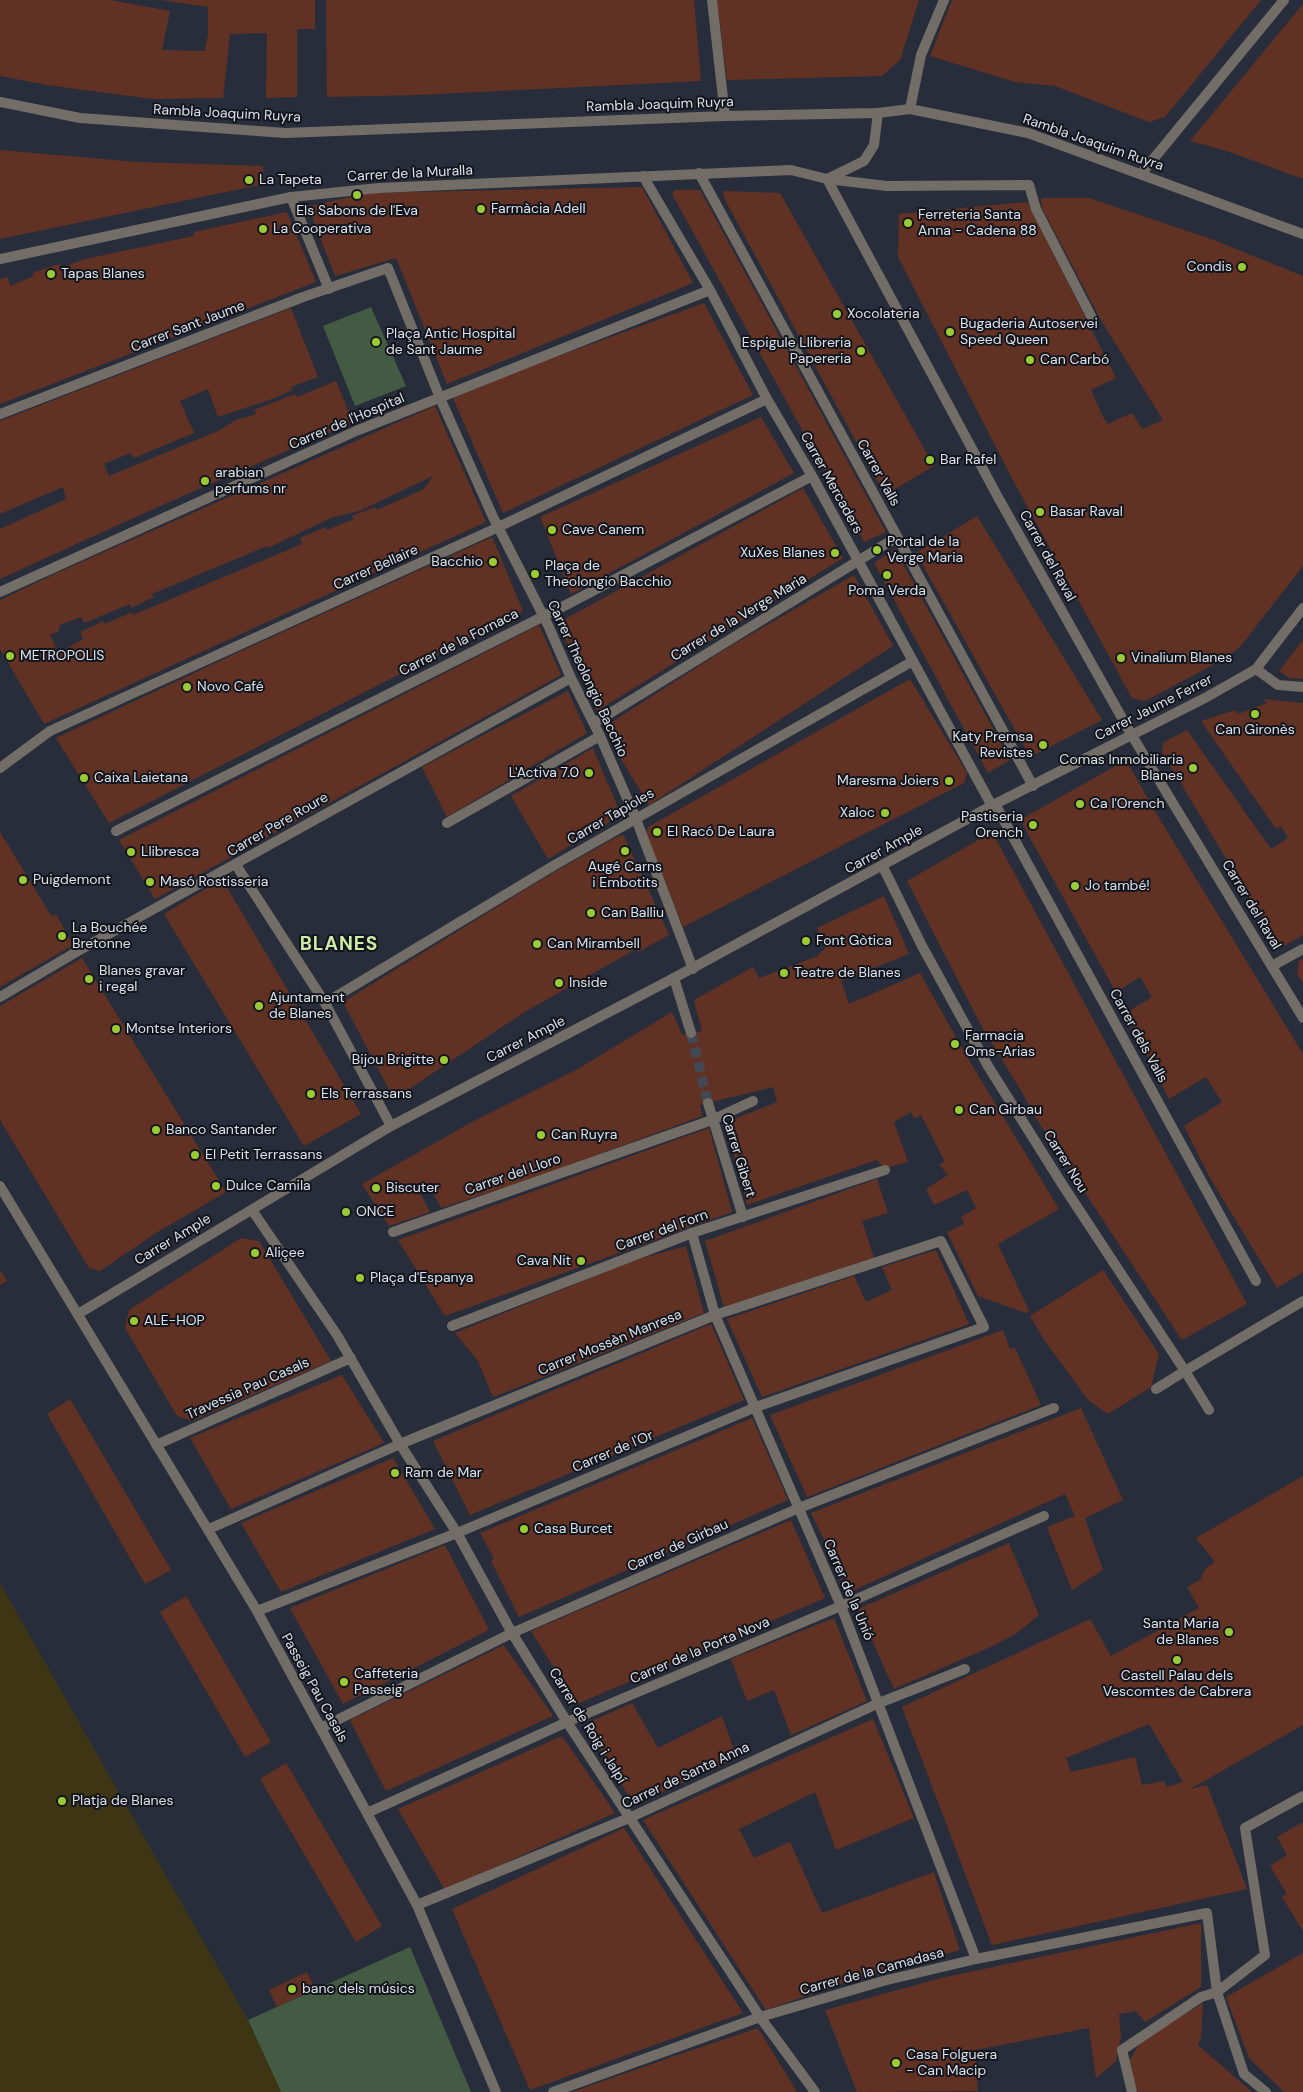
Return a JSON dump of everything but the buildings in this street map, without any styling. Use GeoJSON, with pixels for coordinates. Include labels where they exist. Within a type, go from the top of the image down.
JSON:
{"type":"FeatureCollection","features":[{"type":"Feature","properties":{"kind":"street"},"geometry":{"type":"LineString","coordinates":[[712,0],[725,116]]}},
{"type":"Feature","properties":{"kind":"street"},"geometry":{"type":"LineString","coordinates":[[910,109],[921,55],[944,0]]}},
{"type":"Feature","properties":{"kind":"street"},"geometry":{"type":"LineString","coordinates":[[1141,174],[1284,0]]}},
{"type":"Feature","properties":{"kind":"street","name":"Rambla Joaquim Ruyra"},"geometry":{"type":"LineString","coordinates":[[0,102],[80,118],[285,133],[725,116],[878,113],[910,109],[1028,133],[1255,218],[1303,234]]}},
{"type":"Feature","properties":{"kind":"street"},"geometry":{"type":"LineString","coordinates":[[827,179],[864,161],[874,145],[878,113]]}},
{"type":"Feature","properties":{"kind":"street","name":"Carrer de la Muralla"},"geometry":{"type":"LineString","coordinates":[[0,259],[291,197],[379,188],[790,170],[827,179]]}},
{"type":"Feature","properties":{"kind":"street","name":"Carrer Valls"},"geometry":{"type":"LineString","coordinates":[[699,173],[1033,786]]}},
{"type":"Feature","properties":{"kind":"street","name":"Carrer Mercaders"},"geometry":{"type":"LineString","coordinates":[[643,176],[710,290],[767,399],[812,476],[993,805]]}},
{"type":"Feature","properties":{"kind":"street"},"geometry":{"type":"LineString","coordinates":[[827,179],[887,186],[1029,185],[1036,208],[1092,318]]}},
{"type":"Feature","properties":{"kind":"street","name":"Carrer del Raval"},"geometry":{"type":"LineString","coordinates":[[827,179],[999,499],[1131,734],[1303,1018]]}},
{"type":"Feature","properties":{"kind":"street"},"geometry":{"type":"LineString","coordinates":[[291,197],[329,289]]}},
{"type":"Feature","properties":{"kind":"street","name":"Carrer Sant Jaume"},"geometry":{"type":"LineString","coordinates":[[0,414],[388,268]]}},
{"type":"Feature","properties":{"kind":"street","name":"Carrer Theolongio Bacchio"},"geometry":{"type":"LineString","coordinates":[[388,268],[440,398],[498,527],[594,723],[636,819],[692,969]]}},
{"type":"Feature","properties":{"kind":"street","name":"Carrer de l'Hospital"},"geometry":{"type":"LineString","coordinates":[[0,592],[356,431],[710,290]]}},
{"type":"Feature","properties":{"kind":"street","name":"Carrer Bellaire"},"geometry":{"type":"LineString","coordinates":[[0,768],[50,731],[498,527],[767,399]]}},
{"type":"Feature","properties":{"kind":"street","name":"Carrer de la Fornaca"},"geometry":{"type":"LineString","coordinates":[[116,831],[543,616],[812,476]]}},
{"type":"Feature","properties":{"kind":"street","name":"Carrer de la Verge Maria"},"geometry":{"type":"LineString","coordinates":[[594,723],[897,537]]}},
{"type":"Feature","properties":{"kind":"street","name":"Carrer Jaume Ferrer"},"geometry":{"type":"LineString","coordinates":[[993,805],[1205,698],[1256,669],[1303,608]]}},
{"type":"Feature","properties":{"kind":"street","name":"Carrer Tapioles"},"geometry":{"type":"LineString","coordinates":[[325,1003],[553,866],[913,661]]}},
{"type":"Feature","properties":{"kind":"street"},"geometry":{"type":"LineString","coordinates":[[1256,669],[1278,685],[1303,687]]}},
{"type":"Feature","properties":{"kind":"street","name":"Carrer Pere Roure"},"geometry":{"type":"LineString","coordinates":[[0,997],[78,951],[571,678]]}},
{"type":"Feature","properties":{"kind":"street"},"geometry":{"type":"LineString","coordinates":[[448,823],[600,736]]}},
{"type":"Feature","properties":{"kind":"street","name":"Carrer Ample"},"geometry":{"type":"LineString","coordinates":[[78,1314],[391,1126],[692,969],[883,867],[993,805]]}},
{"type":"Feature","properties":{"kind":"street","name":"Carrer dels Valls"},"geometry":{"type":"LineString","coordinates":[[993,805],[1256,1281]]}},
{"type":"Feature","properties":{"kind":"street"},"geometry":{"type":"LineString","coordinates":[[236,865],[325,1003],[391,1126]]}},
{"type":"Feature","properties":{"kind":"street","name":"Carrer Nou"},"geometry":{"type":"LineString","coordinates":[[883,867],[922,946],[988,1066],[1062,1184],[1209,1410]]}},
{"type":"Feature","properties":{"kind":"street"},"geometry":{"type":"LineString","coordinates":[[1272,966],[1303,949]]}},
{"type":"Feature","properties":{"kind":"street"},"geometry":{"type":"LineString","coordinates":[[674,978],[691,1033]]}},
{"type":"Feature","properties":{"kind":"street","name":"Carrer del Lloro"},"geometry":{"type":"LineString","coordinates":[[393,1232],[712,1120],[753,1102]]}},
{"type":"Feature","properties":{"kind":"street","name":"Carrer Gibert"},"geometry":{"type":"LineString","coordinates":[[708,1103],[742,1217]]}},
{"type":"Feature","properties":{"kind":"street","name":"Carrer del Forn"},"geometry":{"type":"LineString","coordinates":[[452,1326],[692,1233],[885,1170]]}},
{"type":"Feature","properties":{"kind":"street","name":"Passeig Pau Casals"},"geometry":{"type":"LineString","coordinates":[[0,1186],[257,1611],[417,1905],[496,2092]]}},
{"type":"Feature","properties":{"kind":"street"},"geometry":{"type":"LineString","coordinates":[[252,1210],[351,1358],[400,1444]]}},
{"type":"Feature","properties":{"kind":"street","name":"Carrer de la Unió"},"geometry":{"type":"LineString","coordinates":[[692,1233],[715,1315],[841,1606],[976,1959]]}},
{"type":"Feature","properties":{"kind":"street","name":"Carrer Mossèn Manresa"},"geometry":{"type":"LineString","coordinates":[[209,1529],[400,1444],[715,1315],[942,1241],[984,1327]]}},
{"type":"Feature","properties":{"kind":"street"},"geometry":{"type":"LineString","coordinates":[[1156,1389],[1303,1301]]}},
{"type":"Feature","properties":{"kind":"street","name":"Carrer de l'Or"},"geometry":{"type":"LineString","coordinates":[[257,1611],[457,1533],[756,1407],[984,1327]]}},
{"type":"Feature","properties":{"kind":"street","name":"Travessia Pau Casals"},"geometry":{"type":"LineString","coordinates":[[156,1445],[351,1358]]}},
{"type":"Feature","properties":{"kind":"street","name":"Carrer de Girbau"},"geometry":{"type":"LineString","coordinates":[[321,1728],[512,1633],[799,1508],[1054,1408]]}},
{"type":"Feature","properties":{"kind":"street","name":"Carrer de Roig i Jalpí"},"geometry":{"type":"LineString","coordinates":[[400,1444],[457,1533],[512,1633],[567,1722],[760,2017],[815,2092]]}},
{"type":"Feature","properties":{"kind":"street","name":"Carrer de la Porta Nova"},"geometry":{"type":"LineString","coordinates":[[367,1813],[567,1722],[841,1606],[1044,1516]]}},
{"type":"Feature","properties":{"kind":"street","name":"Carrer de Santa Anna"},"geometry":{"type":"LineString","coordinates":[[417,1905],[629,1818],[879,1703],[966,1669]]}},
{"type":"Feature","properties":{"kind":"street"},"geometry":{"type":"LineString","coordinates":[[1132,2092],[1122,2050],[1201,1997],[1217,1992],[1265,1955],[1246,1828],[1303,1796]]}},
{"type":"Feature","properties":{"kind":"street","name":"Carrer de la Camadasa"},"geometry":{"type":"LineString","coordinates":[[553,2092],[760,2017],[883,1981],[976,1959],[1207,1913],[1217,1992]]}},
{"type":"Feature","properties":{"kind":"street"},"geometry":{"type":"LineString","coordinates":[[1217,1992],[1244,2074],[1266,2092]]}},
{"type":"Feature","properties":{"kind":"green space"},"geometry":{"type":"Polygon","coordinates":[[[371,307],[406,386],[355,406],[323,326],[371,307]]]}},
{"type":"Feature","properties":{"kind":"green space"},"geometry":{"type":"Polygon","coordinates":[[[410,1947],[471,2092],[281,2092],[248,2020],[410,1947]]]}},
{"type":"Feature","properties":{"kind":"sand","name":"Platja de Blanes"},"geometry":{"type":"Polygon","coordinates":[[[0,1583],[248,2020],[281,2092],[0,2092],[0,1583]]]}},
{"type":"Feature","properties":{"kind":"tunnel"},"geometry":{"type":"LineString","coordinates":[[691,1033],[708,1103]]}},
{"type":"Feature","properties":{"kind":"place","name":"La Tapeta"},"geometry":{"type":"Point","coordinates":[249,180]}},
{"type":"Feature","properties":{"kind":"place","name":"Els Sabons de l'Eva"},"geometry":{"type":"Point","coordinates":[357,195]}},
{"type":"Feature","properties":{"kind":"place","name":"Farmàcia Adell"},"geometry":{"type":"Point","coordinates":[481,209]}},
{"type":"Feature","properties":{"kind":"place","name":"Ferreteria Santa Anna - Cadena 88"},"geometry":{"type":"Point","coordinates":[908,223]}},
{"type":"Feature","properties":{"kind":"place","name":"La Cooperativa"},"geometry":{"type":"Point","coordinates":[263,229]}},
{"type":"Feature","properties":{"kind":"place","name":"Condis"},"geometry":{"type":"Point","coordinates":[1242,267]}},
{"type":"Feature","properties":{"kind":"place","name":"Tapas Blanes"},"geometry":{"type":"Point","coordinates":[51,274]}},
{"type":"Feature","properties":{"kind":"place","name":"Xocolateria"},"geometry":{"type":"Point","coordinates":[837,314]}},
{"type":"Feature","properties":{"kind":"place","name":"Bugaderia Autoservei Speed Queen"},"geometry":{"type":"Point","coordinates":[950,332]}},
{"type":"Feature","properties":{"kind":"place","name":"Plaça Antic Hospital de Sant Jaume"},"geometry":{"type":"Point","coordinates":[376,342]}},
{"type":"Feature","properties":{"kind":"place","name":"Espigule Llibreria Papereria"},"geometry":{"type":"Point","coordinates":[861,351]}},
{"type":"Feature","properties":{"kind":"place","name":"Can Carbó"},"geometry":{"type":"Point","coordinates":[1030,360]}},
{"type":"Feature","properties":{"kind":"place","name":"Bar Rafel"},"geometry":{"type":"Point","coordinates":[930,460]}},
{"type":"Feature","properties":{"kind":"place","name":"arabian perfums nr"},"geometry":{"type":"Point","coordinates":[205,481]}},
{"type":"Feature","properties":{"kind":"place","name":"Basar Raval"},"geometry":{"type":"Point","coordinates":[1040,512]}},
{"type":"Feature","properties":{"kind":"place","name":"Cave Canem"},"geometry":{"type":"Point","coordinates":[552,530]}},
{"type":"Feature","properties":{"kind":"place","name":"Portal de la Verge Maria"},"geometry":{"type":"Point","coordinates":[877,550]}},
{"type":"Feature","properties":{"kind":"place","name":"XuXes Blanes"},"geometry":{"type":"Point","coordinates":[835,553]}},
{"type":"Feature","properties":{"kind":"place","name":"Bacchio"},"geometry":{"type":"Point","coordinates":[493,562]}},
{"type":"Feature","properties":{"kind":"place","name":"Plaça de Theolongio Bacchio"},"geometry":{"type":"Point","coordinates":[535,574]}},
{"type":"Feature","properties":{"kind":"place","name":"Poma Verda"},"geometry":{"type":"Point","coordinates":[887,575]}},
{"type":"Feature","properties":{"kind":"place","name":"METROPOLIS"},"geometry":{"type":"Point","coordinates":[10,656]}},
{"type":"Feature","properties":{"kind":"place","name":"Vinalium Blanes"},"geometry":{"type":"Point","coordinates":[1121,658]}},
{"type":"Feature","properties":{"kind":"place","name":"Novo Café"},"geometry":{"type":"Point","coordinates":[187,687]}},
{"type":"Feature","properties":{"kind":"place","name":"Can Gironès"},"geometry":{"type":"Point","coordinates":[1255,714]}},
{"type":"Feature","properties":{"kind":"place","name":"Katy Premsa Revistes"},"geometry":{"type":"Point","coordinates":[1043,745]}},
{"type":"Feature","properties":{"kind":"place","name":"Comas Inmobiliaria Blanes"},"geometry":{"type":"Point","coordinates":[1193,768]}},
{"type":"Feature","properties":{"kind":"place","name":"L'Activa 7.0"},"geometry":{"type":"Point","coordinates":[589,773]}},
{"type":"Feature","properties":{"kind":"place","name":"Caixa Laietana"},"geometry":{"type":"Point","coordinates":[84,778]}},
{"type":"Feature","properties":{"kind":"place","name":"Maresma Joiers"},"geometry":{"type":"Point","coordinates":[949,781]}},
{"type":"Feature","properties":{"kind":"place","name":"Ca l'Orench"},"geometry":{"type":"Point","coordinates":[1080,804]}},
{"type":"Feature","properties":{"kind":"place","name":"Xaloc"},"geometry":{"type":"Point","coordinates":[885,813]}},
{"type":"Feature","properties":{"kind":"place","name":"Pastiseria Orench"},"geometry":{"type":"Point","coordinates":[1033,825]}},
{"type":"Feature","properties":{"kind":"place","name":"El Racó De Laura"},"geometry":{"type":"Point","coordinates":[657,832]}},
{"type":"Feature","properties":{"kind":"place","name":"Augé Carns i Embotits"},"geometry":{"type":"Point","coordinates":[625,851]}},
{"type":"Feature","properties":{"kind":"place","name":"Llibresca"},"geometry":{"type":"Point","coordinates":[131,852]}},
{"type":"Feature","properties":{"kind":"place","name":"Puigdemont"},"geometry":{"type":"Point","coordinates":[23,880]}},
{"type":"Feature","properties":{"kind":"place","name":"Masó Rostisseria"},"geometry":{"type":"Point","coordinates":[150,882]}},
{"type":"Feature","properties":{"kind":"place","name":"Jo també!"},"geometry":{"type":"Point","coordinates":[1075,886]}},
{"type":"Feature","properties":{"kind":"place","name":"Can Balliu"},"geometry":{"type":"Point","coordinates":[591,913]}},
{"type":"Feature","properties":{"kind":"place","name":"La Bouchée Bretonne"},"geometry":{"type":"Point","coordinates":[62,936]}},
{"type":"Feature","properties":{"kind":"place","name":"Font Gòtica"},"geometry":{"type":"Point","coordinates":[806,941]}},
{"type":"Feature","properties":{"kind":"place","name":"Can Mirambell"},"geometry":{"type":"Point","coordinates":[537,944]}},
{"type":"Feature","properties":{"kind":"place","name":"Teatre de Blanes"},"geometry":{"type":"Point","coordinates":[784,973]}},
{"type":"Feature","properties":{"kind":"place","name":"Blanes gravar i regal"},"geometry":{"type":"Point","coordinates":[89,979]}},
{"type":"Feature","properties":{"kind":"place","name":"Inside"},"geometry":{"type":"Point","coordinates":[559,983]}},
{"type":"Feature","properties":{"kind":"place","name":"Ajuntament de Blanes"},"geometry":{"type":"Point","coordinates":[259,1006]}},
{"type":"Feature","properties":{"kind":"place","name":"Montse Interiors"},"geometry":{"type":"Point","coordinates":[116,1029]}},
{"type":"Feature","properties":{"kind":"place","name":"Farmacia Oms-Arias"},"geometry":{"type":"Point","coordinates":[955,1044]}},
{"type":"Feature","properties":{"kind":"place","name":"Bijou Brigitte"},"geometry":{"type":"Point","coordinates":[444,1060]}},
{"type":"Feature","properties":{"kind":"place","name":"Els Terrassans"},"geometry":{"type":"Point","coordinates":[311,1094]}},
{"type":"Feature","properties":{"kind":"place","name":"Can Girbau"},"geometry":{"type":"Point","coordinates":[959,1110]}},
{"type":"Feature","properties":{"kind":"place","name":"Banco Santander"},"geometry":{"type":"Point","coordinates":[156,1130]}},
{"type":"Feature","properties":{"kind":"place","name":"Can Ruyra"},"geometry":{"type":"Point","coordinates":[541,1135]}},
{"type":"Feature","properties":{"kind":"place","name":"El Petit Terrassans"},"geometry":{"type":"Point","coordinates":[195,1155]}},
{"type":"Feature","properties":{"kind":"place","name":"Dulce Camila"},"geometry":{"type":"Point","coordinates":[216,1186]}},
{"type":"Feature","properties":{"kind":"place","name":"Biscuter"},"geometry":{"type":"Point","coordinates":[376,1188]}},
{"type":"Feature","properties":{"kind":"place","name":"ONCE"},"geometry":{"type":"Point","coordinates":[346,1212]}},
{"type":"Feature","properties":{"kind":"place","name":"Aliçee"},"geometry":{"type":"Point","coordinates":[255,1253]}},
{"type":"Feature","properties":{"kind":"place","name":"Cava Nit"},"geometry":{"type":"Point","coordinates":[581,1261]}},
{"type":"Feature","properties":{"kind":"place","name":"Plaça d'Espanya"},"geometry":{"type":"Point","coordinates":[360,1278]}},
{"type":"Feature","properties":{"kind":"place","name":"ALE-HOP"},"geometry":{"type":"Point","coordinates":[134,1321]}},
{"type":"Feature","properties":{"kind":"place","name":"Ram de Mar"},"geometry":{"type":"Point","coordinates":[395,1473]}},
{"type":"Feature","properties":{"kind":"place","name":"Casa Burcet"},"geometry":{"type":"Point","coordinates":[524,1529]}},
{"type":"Feature","properties":{"kind":"place","name":"Santa Maria de Blanes"},"geometry":{"type":"Point","coordinates":[1229,1632]}},
{"type":"Feature","properties":{"kind":"place","name":"Castell Palau dels Vescomtes de Cabrera"},"geometry":{"type":"Point","coordinates":[1177,1660]}},
{"type":"Feature","properties":{"kind":"place","name":"Caffeteria Passeig"},"geometry":{"type":"Point","coordinates":[344,1682]}},
{"type":"Feature","properties":{"kind":"place","name":"Platja de Blanes"},"geometry":{"type":"Point","coordinates":[62,1801]}},
{"type":"Feature","properties":{"kind":"place","name":"banc dels músics"},"geometry":{"type":"Point","coordinates":[292,1989]}},
{"type":"Feature","properties":{"kind":"place","name":"Casa Folguera - Can Macip"},"geometry":{"type":"Point","coordinates":[896,2063]}},
{"type":"Feature","properties":{"kind":"district","name":"BLANES"},"geometry":{"type":"Point","coordinates":[339,945]}}]}
